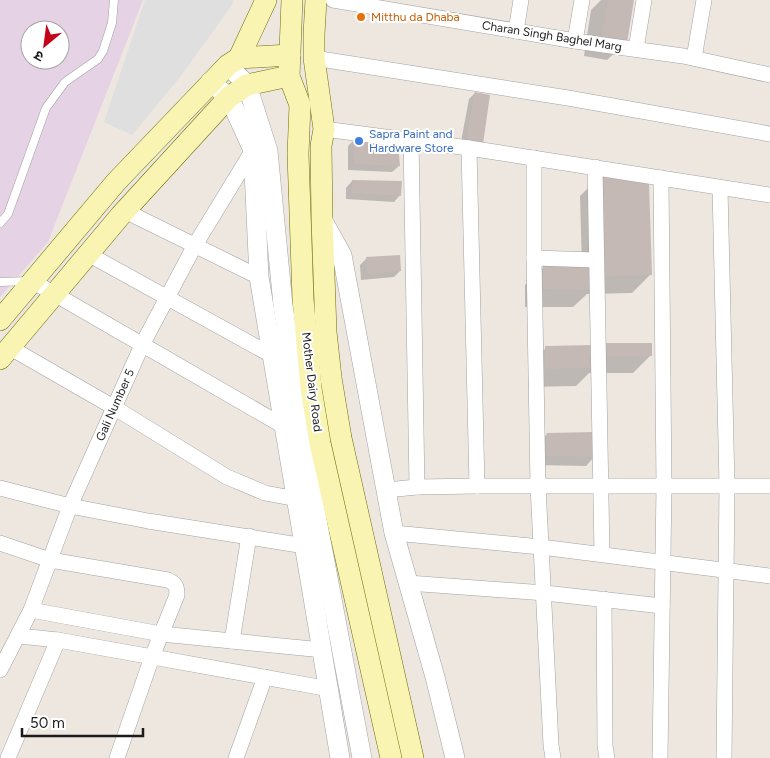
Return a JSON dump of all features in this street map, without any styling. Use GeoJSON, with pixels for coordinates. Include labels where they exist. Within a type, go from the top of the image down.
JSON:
{"type":"FeatureCollection","features":[{"type":"Feature","properties":{"kind":"main road"},"geometry":{"type":"LineString","coordinates":[[2,314],[116,182],[210,82],[233,61],[266,0]]}},
{"type":"Feature","properties":{"kind":"main road","name":"Mother Dairy Road"},"geometry":{"type":"LineString","coordinates":[[292,0],[289,76],[300,105],[298,154],[304,312],[311,388],[320,443],[392,758]]}},
{"type":"Feature","properties":{"kind":"main road","name":"Mother Dairy Road"},"geometry":{"type":"LineString","coordinates":[[316,0],[314,58],[324,129],[321,146],[322,218],[326,332],[331,378],[341,438],[413,758]]}},
{"type":"Feature","properties":{"kind":"main road"},"geometry":{"type":"LineString","coordinates":[[233,61],[290,55]]}},
{"type":"Feature","properties":{"kind":"main road"},"geometry":{"type":"LineString","coordinates":[[5,353],[124,211],[229,97],[247,85],[289,76]]}},
{"type":"Feature","properties":{"kind":"street","name":"Charan Singh Baghel Marg"},"geometry":{"type":"LineString","coordinates":[[333,0],[575,41],[694,58],[770,75]]}},
{"type":"Feature","properties":{"kind":"street"},"geometry":{"type":"LineString","coordinates":[[516,31],[521,0]]}},
{"type":"Feature","properties":{"kind":"street"},"geometry":{"type":"LineString","coordinates":[[575,41],[582,0]]}},
{"type":"Feature","properties":{"kind":"street"},"geometry":{"type":"LineString","coordinates":[[636,50],[644,0]]}},
{"type":"Feature","properties":{"kind":"street"},"geometry":{"type":"LineString","coordinates":[[694,58],[704,0]]}},
{"type":"Feature","properties":{"kind":"street"},"geometry":{"type":"LineString","coordinates":[[314,58],[558,97],[770,134]]}},
{"type":"Feature","properties":{"kind":"street"},"geometry":{"type":"LineString","coordinates":[[233,61],[247,85],[268,151],[283,305],[308,477],[362,758]]}},
{"type":"Feature","properties":{"kind":"street"},"geometry":{"type":"LineString","coordinates":[[210,82],[229,97],[253,150],[260,277],[340,758]]}},
{"type":"Feature","properties":{"kind":"street"},"geometry":{"type":"LineString","coordinates":[[324,129],[469,148],[770,195]]}},
{"type":"Feature","properties":{"kind":"street"},"geometry":{"type":"LineString","coordinates":[[411,140],[417,487]]}},
{"type":"Feature","properties":{"kind":"street"},"geometry":{"type":"LineString","coordinates":[[469,148],[476,486]]}},
{"type":"Feature","properties":{"kind":"street","name":"Gali Number 5"},"geometry":{"type":"LineString","coordinates":[[0,670],[31,610],[70,506],[142,345],[195,245],[253,150]]}},
{"type":"Feature","properties":{"kind":"street"},"geometry":{"type":"LineString","coordinates":[[534,158],[538,486],[553,758]]}},
{"type":"Feature","properties":{"kind":"street"},"geometry":{"type":"LineString","coordinates":[[595,168],[602,554]]}},
{"type":"Feature","properties":{"kind":"street"},"geometry":{"type":"LineString","coordinates":[[660,758],[664,487],[661,178]]}},
{"type":"Feature","properties":{"kind":"street"},"geometry":{"type":"LineString","coordinates":[[720,188],[727,485],[724,758]]}},
{"type":"Feature","properties":{"kind":"street"},"geometry":{"type":"LineString","coordinates":[[124,211],[260,277]]}},
{"type":"Feature","properties":{"kind":"street"},"geometry":{"type":"LineString","coordinates":[[322,218],[342,255],[394,533],[456,758]]}},
{"type":"Feature","properties":{"kind":"street"},"geometry":{"type":"LineString","coordinates":[[88,254],[273,356]]}},
{"type":"Feature","properties":{"kind":"street"},"geometry":{"type":"LineString","coordinates":[[534,258],[596,260]]}},
{"type":"Feature","properties":{"kind":"street"},"geometry":{"type":"LineString","coordinates":[[32,281],[285,426]]}},
{"type":"Feature","properties":{"kind":"street"},"geometry":{"type":"LineString","coordinates":[[5,353],[115,408],[226,478],[265,493],[298,499]]}},
{"type":"Feature","properties":{"kind":"street"},"geometry":{"type":"LineString","coordinates":[[386,490],[417,487],[476,486],[770,486]]}},
{"type":"Feature","properties":{"kind":"street"},"geometry":{"type":"LineString","coordinates":[[0,488],[70,506],[148,521],[304,546]]}},
{"type":"Feature","properties":{"kind":"street"},"geometry":{"type":"LineString","coordinates":[[394,533],[541,547],[770,576]]}},
{"type":"Feature","properties":{"kind":"street"},"geometry":{"type":"LineString","coordinates":[[232,642],[249,536]]}},
{"type":"Feature","properties":{"kind":"street"},"geometry":{"type":"LineString","coordinates":[[0,543],[50,560],[168,580],[174,583],[177,588],[177,595],[152,657],[117,758]]}},
{"type":"Feature","properties":{"kind":"street"},"geometry":{"type":"LineString","coordinates":[[408,583],[545,593],[662,606]]}},
{"type":"Feature","properties":{"kind":"street"},"geometry":{"type":"LineString","coordinates":[[604,600],[605,746],[608,758]]}},
{"type":"Feature","properties":{"kind":"street"},"geometry":{"type":"LineString","coordinates":[[31,610],[161,634],[323,650]]}},
{"type":"Feature","properties":{"kind":"street"},"geometry":{"type":"LineString","coordinates":[[19,636],[58,640],[330,689]]}},
{"type":"Feature","properties":{"kind":"street"},"geometry":{"type":"LineString","coordinates":[[8,758],[58,640]]}},
{"type":"Feature","properties":{"kind":"street"},"geometry":{"type":"LineString","coordinates":[[236,758],[265,677]]}},
{"type":"Feature","properties":{"kind":"lane"},"geometry":{"type":"LineString","coordinates":[[0,223],[8,214],[46,108],[65,82],[98,58],[103,51],[112,23],[114,0]]}},
{"type":"Feature","properties":{"kind":"lane"},"geometry":{"type":"LineString","coordinates":[[0,282],[32,281]]}},
{"type":"Feature","properties":{"kind":"shaded area"},"geometry":{"type":"Polygon","coordinates":[[[0,0],[143,0],[48,242],[0,297],[0,0]]]}},
{"type":"Feature","properties":{"kind":"shaded area"},"geometry":{"type":"Polygon","coordinates":[[[145,0],[233,0],[232,5],[180,77],[132,135],[104,122],[145,0]]]}},
{"type":"Feature","properties":{"kind":"building"},"geometry":{"type":"Polygon","coordinates":[[[608,0],[634,0],[627,43],[601,38],[608,0]]]}},
{"type":"Feature","properties":{"kind":"building"},"geometry":{"type":"Polygon","coordinates":[[[475,92],[490,95],[483,144],[466,141],[475,92]]]}},
{"type":"Feature","properties":{"kind":"building"},"geometry":{"type":"Polygon","coordinates":[[[354,139],[398,144],[400,166],[354,164],[354,139]]]}},
{"type":"Feature","properties":{"kind":"building"},"geometry":{"type":"Polygon","coordinates":[[[598,176],[649,184],[652,275],[600,276],[598,176]]]}},
{"type":"Feature","properties":{"kind":"building"},"geometry":{"type":"Polygon","coordinates":[[[352,180],[402,181],[401,196],[352,193],[352,180]]]}},
{"type":"Feature","properties":{"kind":"building"},"geometry":{"type":"Polygon","coordinates":[[[400,255],[401,271],[367,274],[366,257],[400,255]]]}},
{"type":"Feature","properties":{"kind":"building"},"geometry":{"type":"Polygon","coordinates":[[[543,265],[593,266],[593,290],[543,289],[543,265]]]}},
{"type":"Feature","properties":{"kind":"building"},"geometry":{"type":"Polygon","coordinates":[[[602,343],[652,343],[652,356],[602,356],[602,343]]]}},
{"type":"Feature","properties":{"kind":"building"},"geometry":{"type":"Polygon","coordinates":[[[595,345],[596,368],[546,369],[545,346],[595,345]]]}},
{"type":"Feature","properties":{"kind":"building"},"geometry":{"type":"Polygon","coordinates":[[[597,432],[597,457],[546,456],[547,433],[597,432]]]}},
{"type":"Feature","properties":{"kind":"place","name":"Mitthu da Dhaba"},"geometry":{"type":"Point","coordinates":[361,17]}},
{"type":"Feature","properties":{"kind":"place","name":"Sapra Paint and Hardware Store"},"geometry":{"type":"Point","coordinates":[359,141]}}]}
